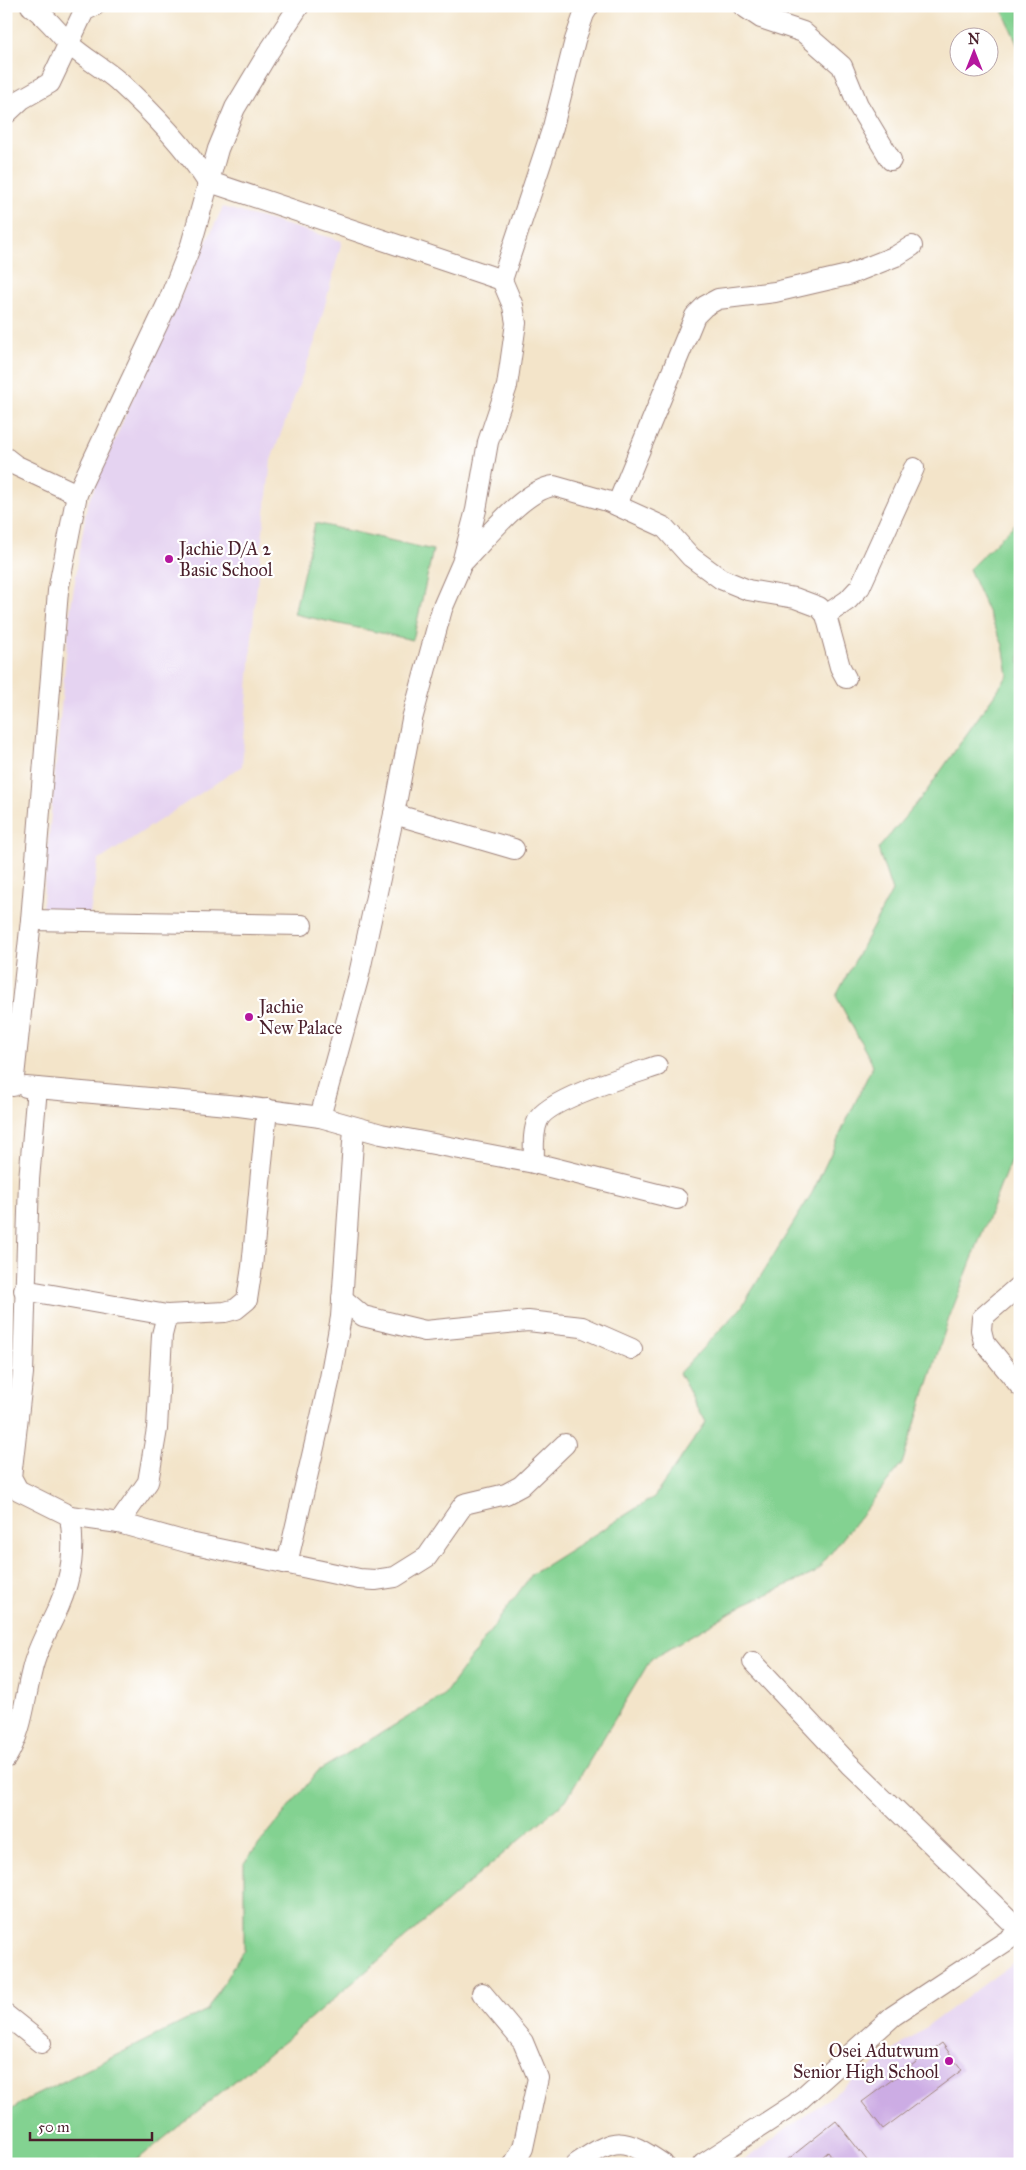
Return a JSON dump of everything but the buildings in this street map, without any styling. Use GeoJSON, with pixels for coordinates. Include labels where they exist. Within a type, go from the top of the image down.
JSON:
{"type":"FeatureCollection","features":[{"type":"Feature","properties":{"kind":"street"},"geometry":{"type":"LineString","coordinates":[[31,6],[46,16],[70,44],[117,81],[144,106],[188,152],[207,181],[502,280]]}},
{"type":"Feature","properties":{"kind":"street"},"geometry":{"type":"LineString","coordinates":[[6,114],[22,99],[50,83],[84,11],[94,6]]}},
{"type":"Feature","properties":{"kind":"street"},"geometry":{"type":"LineString","coordinates":[[299,6],[235,108],[207,181],[191,245],[169,300],[77,494],[58,591],[31,920],[10,1086],[267,1109],[320,1117],[354,1128],[534,1162],[678,1199]]}},
{"type":"Feature","properties":{"kind":"street"},"geometry":{"type":"LineString","coordinates":[[320,1117],[358,979],[394,814],[412,719],[442,609],[462,563],[476,510],[488,442],[507,386],[516,336],[516,323],[502,280],[553,127],[575,40],[584,14],[589,6]]}},
{"type":"Feature","properties":{"kind":"street"},"geometry":{"type":"LineString","coordinates":[[743,6],[761,18],[803,32],[842,66],[858,104],[891,160]]}},
{"type":"Feature","properties":{"kind":"street"},"geometry":{"type":"LineString","coordinates":[[616,505],[695,316],[705,306],[718,299],[775,292],[848,276],[896,256],[912,246]]}},
{"type":"Feature","properties":{"kind":"street"},"geometry":{"type":"LineString","coordinates":[[6,458],[15,465],[77,494]]}},
{"type":"Feature","properties":{"kind":"street"},"geometry":{"type":"LineString","coordinates":[[826,615],[848,600],[860,587],[914,468]]}},
{"type":"Feature","properties":{"kind":"street"},"geometry":{"type":"LineString","coordinates":[[462,563],[510,514],[534,493],[546,487],[554,486],[616,505],[664,527],[691,557],[721,579],[748,590],[795,598],[819,607],[826,615],[840,667],[846,678]]}},
{"type":"Feature","properties":{"kind":"street"},"geometry":{"type":"LineString","coordinates":[[394,814],[514,849]]}},
{"type":"Feature","properties":{"kind":"street"},"geometry":{"type":"LineString","coordinates":[[31,920],[302,925]]}},
{"type":"Feature","properties":{"kind":"street"},"geometry":{"type":"LineString","coordinates":[[534,1162],[533,1139],[538,1119],[550,1109],[576,1094],[657,1066]]}},
{"type":"Feature","properties":{"kind":"street"},"geometry":{"type":"LineString","coordinates":[[37,1088],[29,1180],[24,1290],[23,1373],[11,1477],[18,1490],[70,1516],[119,1523],[190,1543],[359,1579],[376,1580],[396,1577],[427,1557],[464,1504],[506,1494],[521,1486],[565,1444]]}},
{"type":"Feature","properties":{"kind":"street"},"geometry":{"type":"LineString","coordinates":[[24,1290],[167,1315],[225,1312],[236,1308],[247,1300],[252,1267],[267,1109]]}},
{"type":"Feature","properties":{"kind":"street"},"geometry":{"type":"LineString","coordinates":[[287,1564],[330,1378],[342,1298],[354,1128]]}},
{"type":"Feature","properties":{"kind":"street"},"geometry":{"type":"LineString","coordinates":[[1020,1285],[982,1318],[981,1330],[984,1342],[1020,1386]]}},
{"type":"Feature","properties":{"kind":"street"},"geometry":{"type":"LineString","coordinates":[[342,1298],[363,1316],[425,1331],[528,1321],[582,1327],[632,1349]]}},
{"type":"Feature","properties":{"kind":"street"},"geometry":{"type":"LineString","coordinates":[[119,1523],[148,1482],[157,1429],[162,1335],[167,1315]]}},
{"type":"Feature","properties":{"kind":"street"},"geometry":{"type":"LineString","coordinates":[[6,1758],[24,1717],[32,1669],[69,1579],[74,1544],[70,1516]]}},
{"type":"Feature","properties":{"kind":"street"},"geometry":{"type":"LineString","coordinates":[[703,2164],[795,2104],[893,2016],[1020,1931],[849,1764],[753,1662]]}},
{"type":"Feature","properties":{"kind":"street"},"geometry":{"type":"LineString","coordinates":[[482,1993],[523,2042],[538,2078],[522,2148],[514,2164]]}},
{"type":"Feature","properties":{"kind":"street"},"geometry":{"type":"LineString","coordinates":[[6,2015],[41,2043]]}},
{"type":"Feature","properties":{"kind":"street"},"geometry":{"type":"LineString","coordinates":[[576,2164],[614,2142],[634,2145],[663,2164]]}},
{"type":"Feature","properties":{"kind":"shaded area","name":"Jachie D/A 2 Basic School"},"geometry":{"type":"Polygon","coordinates":[[[223,207],[342,241],[316,339],[271,460],[254,613],[242,766],[98,861],[90,914],[42,910],[70,613],[87,505],[140,381],[223,207]]]}},
{"type":"Feature","properties":{"kind":"shaded area","name":"Osei Adutwum Senior High School"},"geometry":{"type":"Polygon","coordinates":[[[1020,1958],[1020,2164],[739,2164],[1020,1958]]]}},
{"type":"Feature","properties":{"kind":"green space"},"geometry":{"type":"Polygon","coordinates":[[[1001,6],[1020,6],[1020,51],[1001,6]]]}},
{"type":"Feature","properties":{"kind":"green space"},"geometry":{"type":"Polygon","coordinates":[[[1020,519],[1020,1136],[949,1318],[902,1464],[815,1573],[745,1604],[651,1659],[566,1800],[287,2039],[132,2164],[6,2164],[6,2113],[28,2099],[207,2010],[244,1949],[244,1863],[318,1771],[443,1696],[532,1574],[654,1497],[706,1422],[679,1373],[741,1308],[812,1193],[873,1065],[836,996],[892,891],[878,849],[926,792],[1008,675],[1003,645],[969,569],[1020,519]]]}},
{"type":"Feature","properties":{"kind":"green space"},"geometry":{"type":"Polygon","coordinates":[[[315,523],[433,550],[413,640],[294,614],[315,523]]]}},
{"type":"Feature","properties":{"kind":"place","name":"Jachie D/A 2 Basic School"},"geometry":{"type":"Point","coordinates":[169,559]}},
{"type":"Feature","properties":{"kind":"place","name":"Jachie New Palace"},"geometry":{"type":"Point","coordinates":[249,1017]}},
{"type":"Feature","properties":{"kind":"place","name":"Osei Adutwum Senior High School"},"geometry":{"type":"Point","coordinates":[949,2061]}}]}
